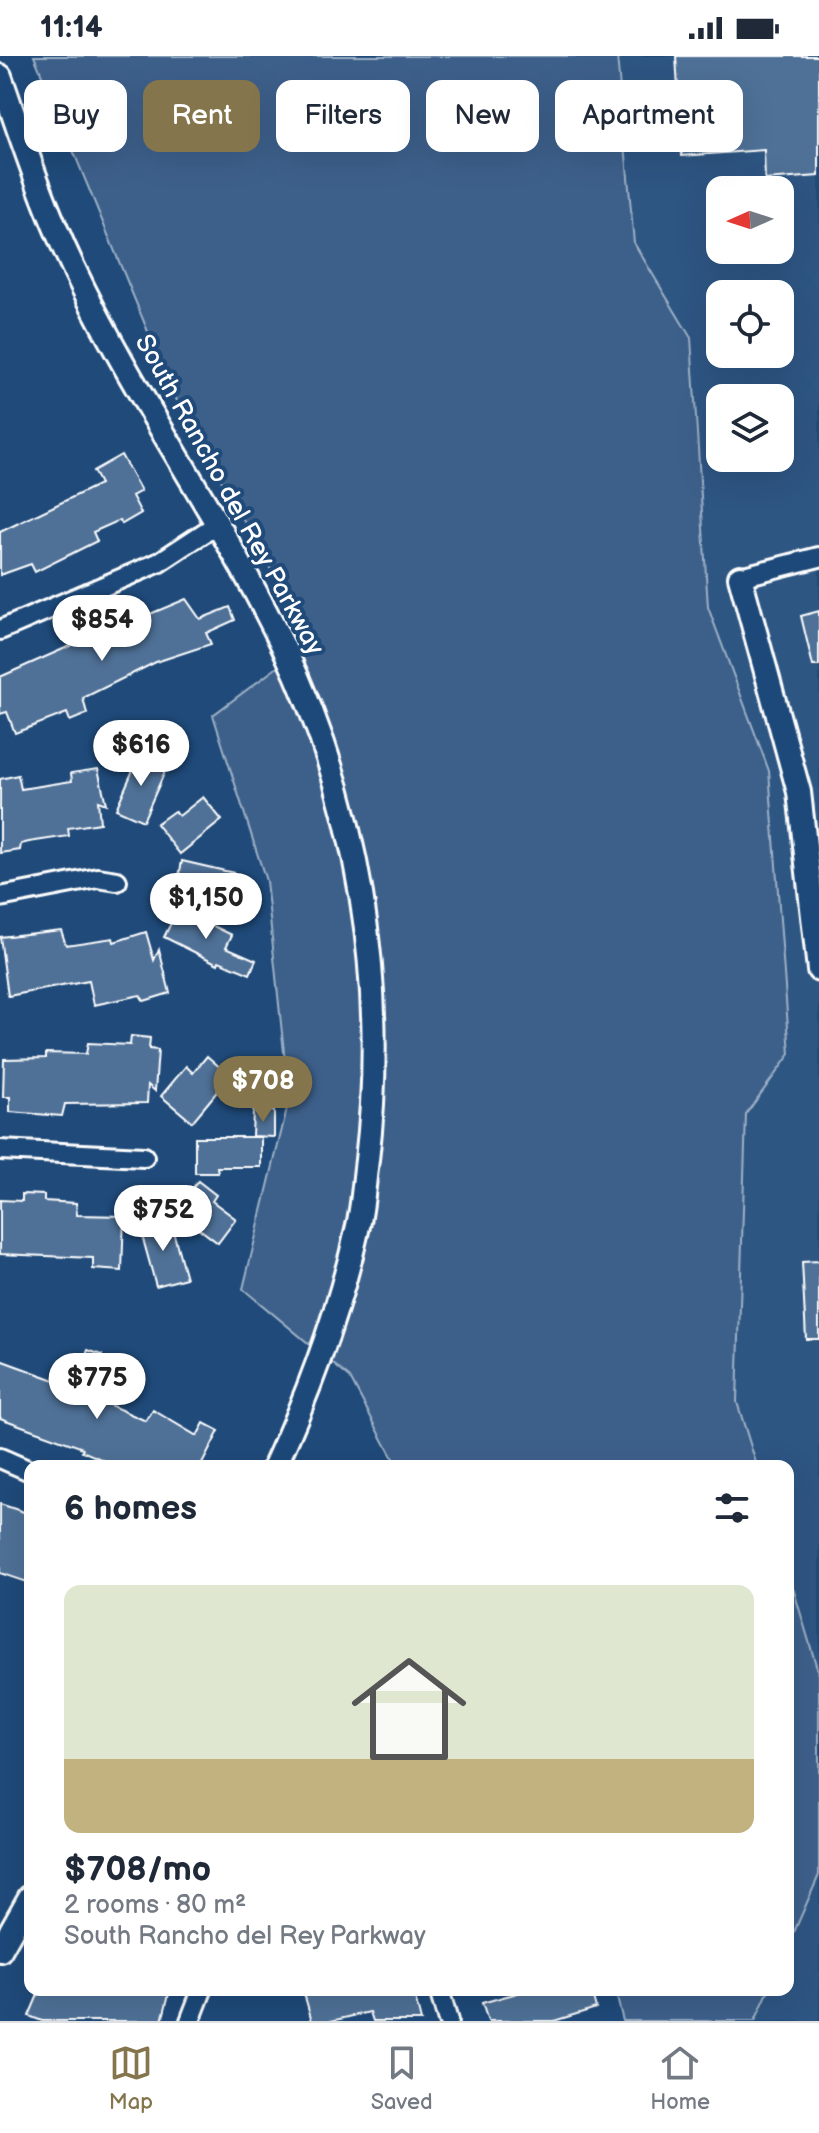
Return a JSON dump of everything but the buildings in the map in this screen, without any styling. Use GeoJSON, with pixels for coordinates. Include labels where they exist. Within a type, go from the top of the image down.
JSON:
{"type":"FeatureCollection","features":[{"type":"Feature","properties":{"kind":"street","name":"South Rancho del Rey Parkway"},"geometry":{"type":"LineString","coordinates":[[0,76],[36,181],[72,265],[282,644],[326,750],[347,825],[366,917],[374,994],[375,1095],[359,1225],[320,1358],[278,1460]]}},
{"type":"Feature","properties":{"kind":"street"},"geometry":{"type":"LineString","coordinates":[[0,630],[158,563],[216,525]]}},
{"type":"Feature","properties":{"kind":"street"},"geometry":{"type":"LineString","coordinates":[[819,557],[740,577],[799,792],[819,970]]}},
{"type":"Feature","properties":{"kind":"street"},"geometry":{"type":"LineString","coordinates":[[0,897],[98,878],[117,881]]}},
{"type":"Feature","properties":{"kind":"street"},"geometry":{"type":"LineString","coordinates":[[0,1150],[144,1157]]}},
{"type":"Feature","properties":{"kind":"street"},"geometry":{"type":"LineString","coordinates":[[0,1458],[24,1468]]}},
{"type":"Feature","properties":{"kind":"street"},"geometry":{"type":"LineString","coordinates":[[0,1950],[24,1908]]}},
{"type":"Feature","properties":{"kind":"street"},"geometry":{"type":"LineString","coordinates":[[190,2021],[200,1996]]}},
{"type":"Feature","properties":{"kind":"street"},"geometry":{"type":"LineString","coordinates":[[441,1996],[448,2021]]}},
{"type":"Feature","properties":{"kind":"shaded area"},"geometry":{"type":"Polygon","coordinates":[[[34,56],[617,56],[619,80],[555,80],[555,152],[626,152],[634,243],[691,338],[708,607],[769,771],[790,1054],[746,1114],[737,1402],[755,1460],[394,1460],[350,1378],[243,1289],[289,1100],[266,881],[213,715],[311,642],[175,397],[74,152],[127,152],[127,80],[44,80],[34,56]]]}},
{"type":"Feature","properties":{"kind":"shaded area"},"geometry":{"type":"Polygon","coordinates":[[[617,56],[819,56],[819,1675],[794,1591],[794,1460],[755,1460],[737,1402],[746,1114],[790,1054],[769,771],[708,607],[691,338],[634,243],[626,152],[743,152],[743,80],[619,80],[617,56]]]}},
{"type":"Feature","properties":{"kind":"shaded area"},"geometry":{"type":"Polygon","coordinates":[[[794,1591],[819,1675],[819,1875],[794,1932],[794,1591]]]}},
{"type":"Feature","properties":{"kind":"shaded area"},"geometry":{"type":"Polygon","coordinates":[[[819,1875],[819,2021],[755,2021],[766,1996],[794,1996],[794,1932],[819,1875]]]}},
{"type":"Feature","properties":{"kind":"shaded area"},"geometry":{"type":"Polygon","coordinates":[[[617,1996],[766,1996],[755,2021],[623,2021],[617,1996]]]}}]}
